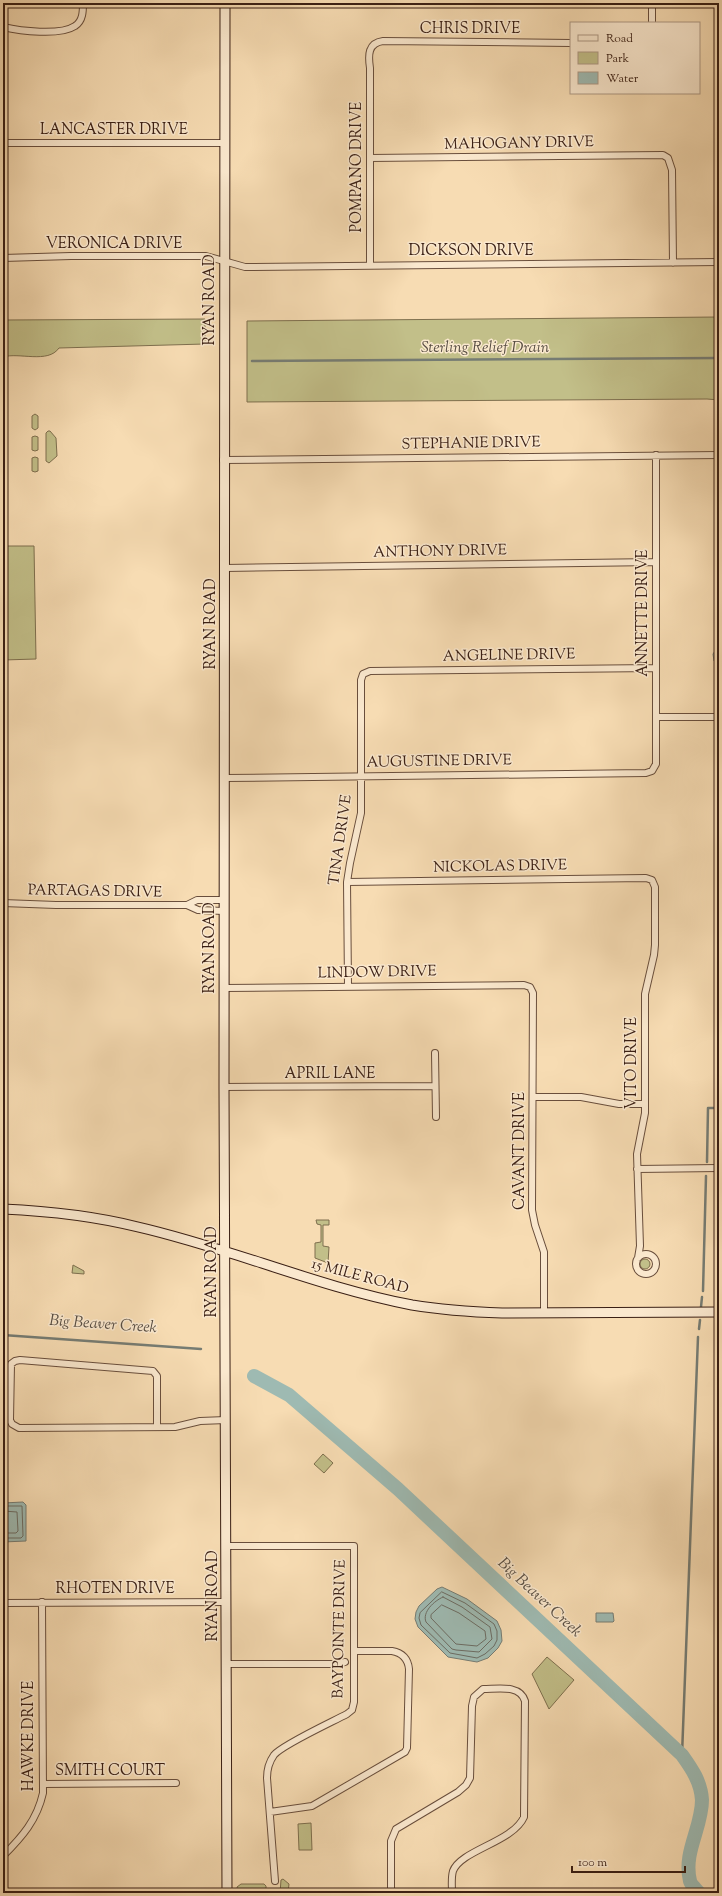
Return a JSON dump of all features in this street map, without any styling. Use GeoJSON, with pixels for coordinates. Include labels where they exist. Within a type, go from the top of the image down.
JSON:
{"type":"FeatureCollection","features":[{"type":"Feature","properties":{"kind":"main road","name":"RYAN ROAD"},"geometry":{"type":"LineString","coordinates":[[225,3],[224,1087],[228,1893]]}},
{"type":"Feature","properties":{"kind":"main road","name":"15 MILE ROAD"},"geometry":{"type":"LineString","coordinates":[[3,1209],[39,1211],[105,1219],[165,1234],[353,1291],[413,1305],[466,1311],[544,1314],[719,1312]]}},
{"type":"Feature","properties":{"kind":"street"},"geometry":{"type":"LineString","coordinates":[[3,27],[49,31],[62,30],[76,26],[83,15],[83,3]]}},
{"type":"Feature","properties":{"kind":"street"},"geometry":{"type":"LineString","coordinates":[[652,3],[652,22]]}},
{"type":"Feature","properties":{"kind":"street","name":"CHRIS DRIVE"},"geometry":{"type":"LineString","coordinates":[[370,68],[368,57],[371,46],[377,42],[383,41],[570,42]]}},
{"type":"Feature","properties":{"kind":"street","name":"POMPANO DRIVE"},"geometry":{"type":"LineString","coordinates":[[370,68],[370,265]]}},
{"type":"Feature","properties":{"kind":"street","name":"LANCASTER DRIVE"},"geometry":{"type":"LineString","coordinates":[[3,143],[225,143]]}},
{"type":"Feature","properties":{"kind":"street","name":"MAHOGANY DRIVE"},"geometry":{"type":"LineString","coordinates":[[370,158],[663,156],[668,158],[672,170],[673,263]]}},
{"type":"Feature","properties":{"kind":"street","name":"VERONICA DRIVE"},"geometry":{"type":"LineString","coordinates":[[3,258],[71,256],[206,256],[224,262]]}},
{"type":"Feature","properties":{"kind":"street","name":"DICKSON DRIVE"},"geometry":{"type":"LineString","coordinates":[[224,262],[243,267],[719,262]]}},
{"type":"Feature","properties":{"kind":"street","name":"ANNETTE DRIVE"},"geometry":{"type":"LineString","coordinates":[[652,771],[656,764],[656,455]]}},
{"type":"Feature","properties":{"kind":"street","name":"STEPHANIE DRIVE"},"geometry":{"type":"LineString","coordinates":[[224,460],[719,455]]}},
{"type":"Feature","properties":{"kind":"street","name":"ANTHONY DRIVE"},"geometry":{"type":"LineString","coordinates":[[225,568],[656,562]]}},
{"type":"Feature","properties":{"kind":"street","name":"ANGELINE DRIVE"},"geometry":{"type":"LineString","coordinates":[[363,674],[370,671],[656,668]]}},
{"type":"Feature","properties":{"kind":"street","name":"TINA DRIVE"},"geometry":{"type":"LineString","coordinates":[[348,986],[347,882],[359,826],[361,776],[361,680],[363,674]]}},
{"type":"Feature","properties":{"kind":"street"},"geometry":{"type":"LineString","coordinates":[[656,717],[719,717]]}},
{"type":"Feature","properties":{"kind":"street","name":"AUGUSTINE DRIVE"},"geometry":{"type":"LineString","coordinates":[[225,778],[646,773],[652,771]]}},
{"type":"Feature","properties":{"kind":"street","name":"NICKOLAS DRIVE"},"geometry":{"type":"LineString","coordinates":[[347,882],[646,878],[652,880]]}},
{"type":"Feature","properties":{"kind":"street","name":"VITO DRIVE"},"geometry":{"type":"LineString","coordinates":[[649,1255],[654,1259],[655,1265],[653,1271],[647,1274],[641,1273],[636,1268],[640,1246],[637,1169],[639,1143],[644,1127],[645,994],[655,946],[655,887],[652,880]]}},
{"type":"Feature","properties":{"kind":"street"},"geometry":{"type":"LineString","coordinates":[[186,905],[197,900],[224,900]]}},
{"type":"Feature","properties":{"kind":"street","name":"PARTAGAS DRIVE"},"geometry":{"type":"LineString","coordinates":[[3,903],[56,905],[186,905]]}},
{"type":"Feature","properties":{"kind":"street"},"geometry":{"type":"LineString","coordinates":[[186,905],[198,910],[224,911]]}},
{"type":"Feature","properties":{"kind":"street","name":"LINDOW DRIVE"},"geometry":{"type":"LineString","coordinates":[[224,988],[524,985],[530,987]]}},
{"type":"Feature","properties":{"kind":"street","name":"CAVANT DRIVE"},"geometry":{"type":"LineString","coordinates":[[530,987],[533,993],[532,1210],[535,1225],[544,1252],[544,1314]]}},
{"type":"Feature","properties":{"kind":"street"},"geometry":{"type":"LineString","coordinates":[[435,1053],[436,1117]]}},
{"type":"Feature","properties":{"kind":"street","name":"APRIL LANE"},"geometry":{"type":"LineString","coordinates":[[224,1087],[435,1086]]}},
{"type":"Feature","properties":{"kind":"street"},"geometry":{"type":"LineString","coordinates":[[532,1097],[581,1097],[619,1104],[645,1104]]}},
{"type":"Feature","properties":{"kind":"street"},"geometry":{"type":"LineString","coordinates":[[637,1169],[719,1168]]}},
{"type":"Feature","properties":{"kind":"street"},"geometry":{"type":"LineString","coordinates":[[640,1246],[649,1255]]}},
{"type":"Feature","properties":{"kind":"street"},"geometry":{"type":"LineString","coordinates":[[638,1258],[643,1255],[649,1255]]}},
{"type":"Feature","properties":{"kind":"street"},"geometry":{"type":"LineString","coordinates":[[157,1427],[157,1376],[153,1371],[20,1360],[15,1360],[11,1364],[10,1420],[16,1427],[157,1427],[179,1427],[200,1421],[226,1420]]}},
{"type":"Feature","properties":{"kind":"street","name":"BAYPOINTE DRIVE"},"geometry":{"type":"LineString","coordinates":[[226,1546],[354,1546],[355,1651],[354,1696],[352,1710],[279,1751],[274,1755],[267,1769],[275,1881]]}},
{"type":"Feature","properties":{"kind":"street","name":"HAWKE DRIVE"},"geometry":{"type":"LineString","coordinates":[[3,1856],[27,1830],[35,1818],[42,1800],[42,1602]]}},
{"type":"Feature","properties":{"kind":"street","name":"RHOTEN DRIVE"},"geometry":{"type":"LineString","coordinates":[[3,1603],[227,1602]]}},
{"type":"Feature","properties":{"kind":"street"},"geometry":{"type":"LineString","coordinates":[[270,1812],[312,1806],[405,1752],[407,1748],[409,1669],[406,1658],[397,1652],[392,1651],[355,1651]]}},
{"type":"Feature","properties":{"kind":"street"},"geometry":{"type":"LineString","coordinates":[[227,1664],[338,1664],[345,1662]]}},
{"type":"Feature","properties":{"kind":"street"},"geometry":{"type":"LineString","coordinates":[[391,1893],[392,1835],[400,1825],[466,1785],[470,1778],[472,1706],[474,1697],[483,1689],[513,1689],[519,1691],[524,1696],[525,1701],[524,1817],[517,1828],[456,1865],[452,1877],[452,1893]]}},
{"type":"Feature","properties":{"kind":"street","name":"SMITH COURT"},"geometry":{"type":"LineString","coordinates":[[43,1784],[176,1783]]}},
{"type":"Feature","properties":{"kind":"green space","name":"Sterling Relief Drain"},"geometry":{"type":"Polygon","coordinates":[[[719,317],[719,400],[247,402],[247,321],[719,317]]]}},
{"type":"Feature","properties":{"kind":"green space"},"geometry":{"type":"Polygon","coordinates":[[[205,319],[205,344],[59,348],[54,353],[41,357],[3,357],[3,320],[205,319]]]}},
{"type":"Feature","properties":{"kind":"green space"},"geometry":{"type":"Polygon","coordinates":[[[35,414],[38,416],[38,428],[35,430],[32,428],[32,416],[35,414]]]}},
{"type":"Feature","properties":{"kind":"green space"},"geometry":{"type":"Polygon","coordinates":[[[50,431],[56,438],[57,456],[49,463],[46,461],[46,433],[50,431]]]}},
{"type":"Feature","properties":{"kind":"green space"},"geometry":{"type":"Polygon","coordinates":[[[32,437],[38,437],[38,450],[35,451],[32,450],[32,437]]]}},
{"type":"Feature","properties":{"kind":"green space"},"geometry":{"type":"Polygon","coordinates":[[[32,458],[38,458],[38,471],[35,472],[32,471],[32,458]]]}},
{"type":"Feature","properties":{"kind":"green space"},"geometry":{"type":"Polygon","coordinates":[[[3,546],[34,546],[36,659],[3,660],[3,546]]]}},
{"type":"Feature","properties":{"kind":"green space"},"geometry":{"type":"Polygon","coordinates":[[[316,1220],[329,1220],[329,1225],[323,1225],[323,1246],[329,1247],[328,1263],[315,1258],[315,1243],[321,1242],[321,1225],[317,1224],[316,1220]]]}},
{"type":"Feature","properties":{"kind":"green space"},"geometry":{"type":"Polygon","coordinates":[[[643,1259],[647,1259],[649,1260],[649,1268],[643,1269],[640,1266],[640,1262],[643,1259]]]}},
{"type":"Feature","properties":{"kind":"green space"},"geometry":{"type":"Polygon","coordinates":[[[73,1265],[84,1271],[84,1274],[72,1273],[73,1265]]]}},
{"type":"Feature","properties":{"kind":"green space"},"geometry":{"type":"Polygon","coordinates":[[[323,1454],[333,1463],[324,1473],[314,1464],[323,1454]]]}},
{"type":"Feature","properties":{"kind":"green space"},"geometry":{"type":"Polygon","coordinates":[[[547,1657],[574,1680],[549,1709],[532,1674],[547,1657]]]}},
{"type":"Feature","properties":{"kind":"green space"},"geometry":{"type":"Polygon","coordinates":[[[311,1823],[312,1850],[299,1850],[298,1824],[311,1823]]]}},
{"type":"Feature","properties":{"kind":"green space"},"geometry":{"type":"Polygon","coordinates":[[[283,1879],[289,1884],[288,1893],[280,1893],[281,1880],[283,1879]]]}},
{"type":"Feature","properties":{"kind":"green space"},"geometry":{"type":"Polygon","coordinates":[[[241,1884],[264,1884],[266,1886],[266,1893],[238,1893],[237,1887],[241,1884]]]}},
{"type":"Feature","properties":{"kind":"water"},"geometry":{"type":"Polygon","coordinates":[[[715,651],[719,651],[719,661],[717,663],[714,661],[713,654],[715,651]]]}},
{"type":"Feature","properties":{"kind":"water"},"geometry":{"type":"Polygon","coordinates":[[[23,1502],[26,1505],[26,1541],[3,1542],[3,1503],[23,1502]]]}},
{"type":"Feature","properties":{"kind":"water"},"geometry":{"type":"Polygon","coordinates":[[[442,1587],[467,1599],[497,1621],[501,1630],[502,1641],[498,1648],[488,1658],[477,1662],[448,1657],[418,1627],[415,1619],[419,1606],[437,1589],[442,1587]]]}},
{"type":"Feature","properties":{"kind":"water"},"geometry":{"type":"Polygon","coordinates":[[[596,1613],[613,1613],[614,1621],[596,1622],[596,1613]]]}},
{"type":"Feature","properties":{"kind":"waterway","name":"Sterling Relief Drain"},"geometry":{"type":"LineString","coordinates":[[252,361],[719,358]]}},
{"type":"Feature","properties":{"kind":"waterway"},"geometry":{"type":"LineString","coordinates":[[707,1162],[708,1108],[719,1108]]}},
{"type":"Feature","properties":{"kind":"waterway"},"geometry":{"type":"LineString","coordinates":[[703,1291],[706,1176]]}},
{"type":"Feature","properties":{"kind":"waterway"},"geometry":{"type":"LineString","coordinates":[[701,1307],[702,1297]]}},
{"type":"Feature","properties":{"kind":"waterway"},"geometry":{"type":"LineString","coordinates":[[699,1329],[700,1320]]}},
{"type":"Feature","properties":{"kind":"waterway","name":"Big Beaver Creek"},"geometry":{"type":"LineString","coordinates":[[3,1335],[201,1349]]}},
{"type":"Feature","properties":{"kind":"waterway"},"geometry":{"type":"LineString","coordinates":[[682,1755],[698,1337]]}},
{"type":"Feature","properties":{"kind":"waterway","name":"Big Beaver Creek"},"geometry":{"type":"LineString","coordinates":[[254,1376],[289,1395],[398,1489],[682,1755],[700,1787],[702,1800],[699,1820],[689,1860],[692,1886],[699,1893]]}}]}
